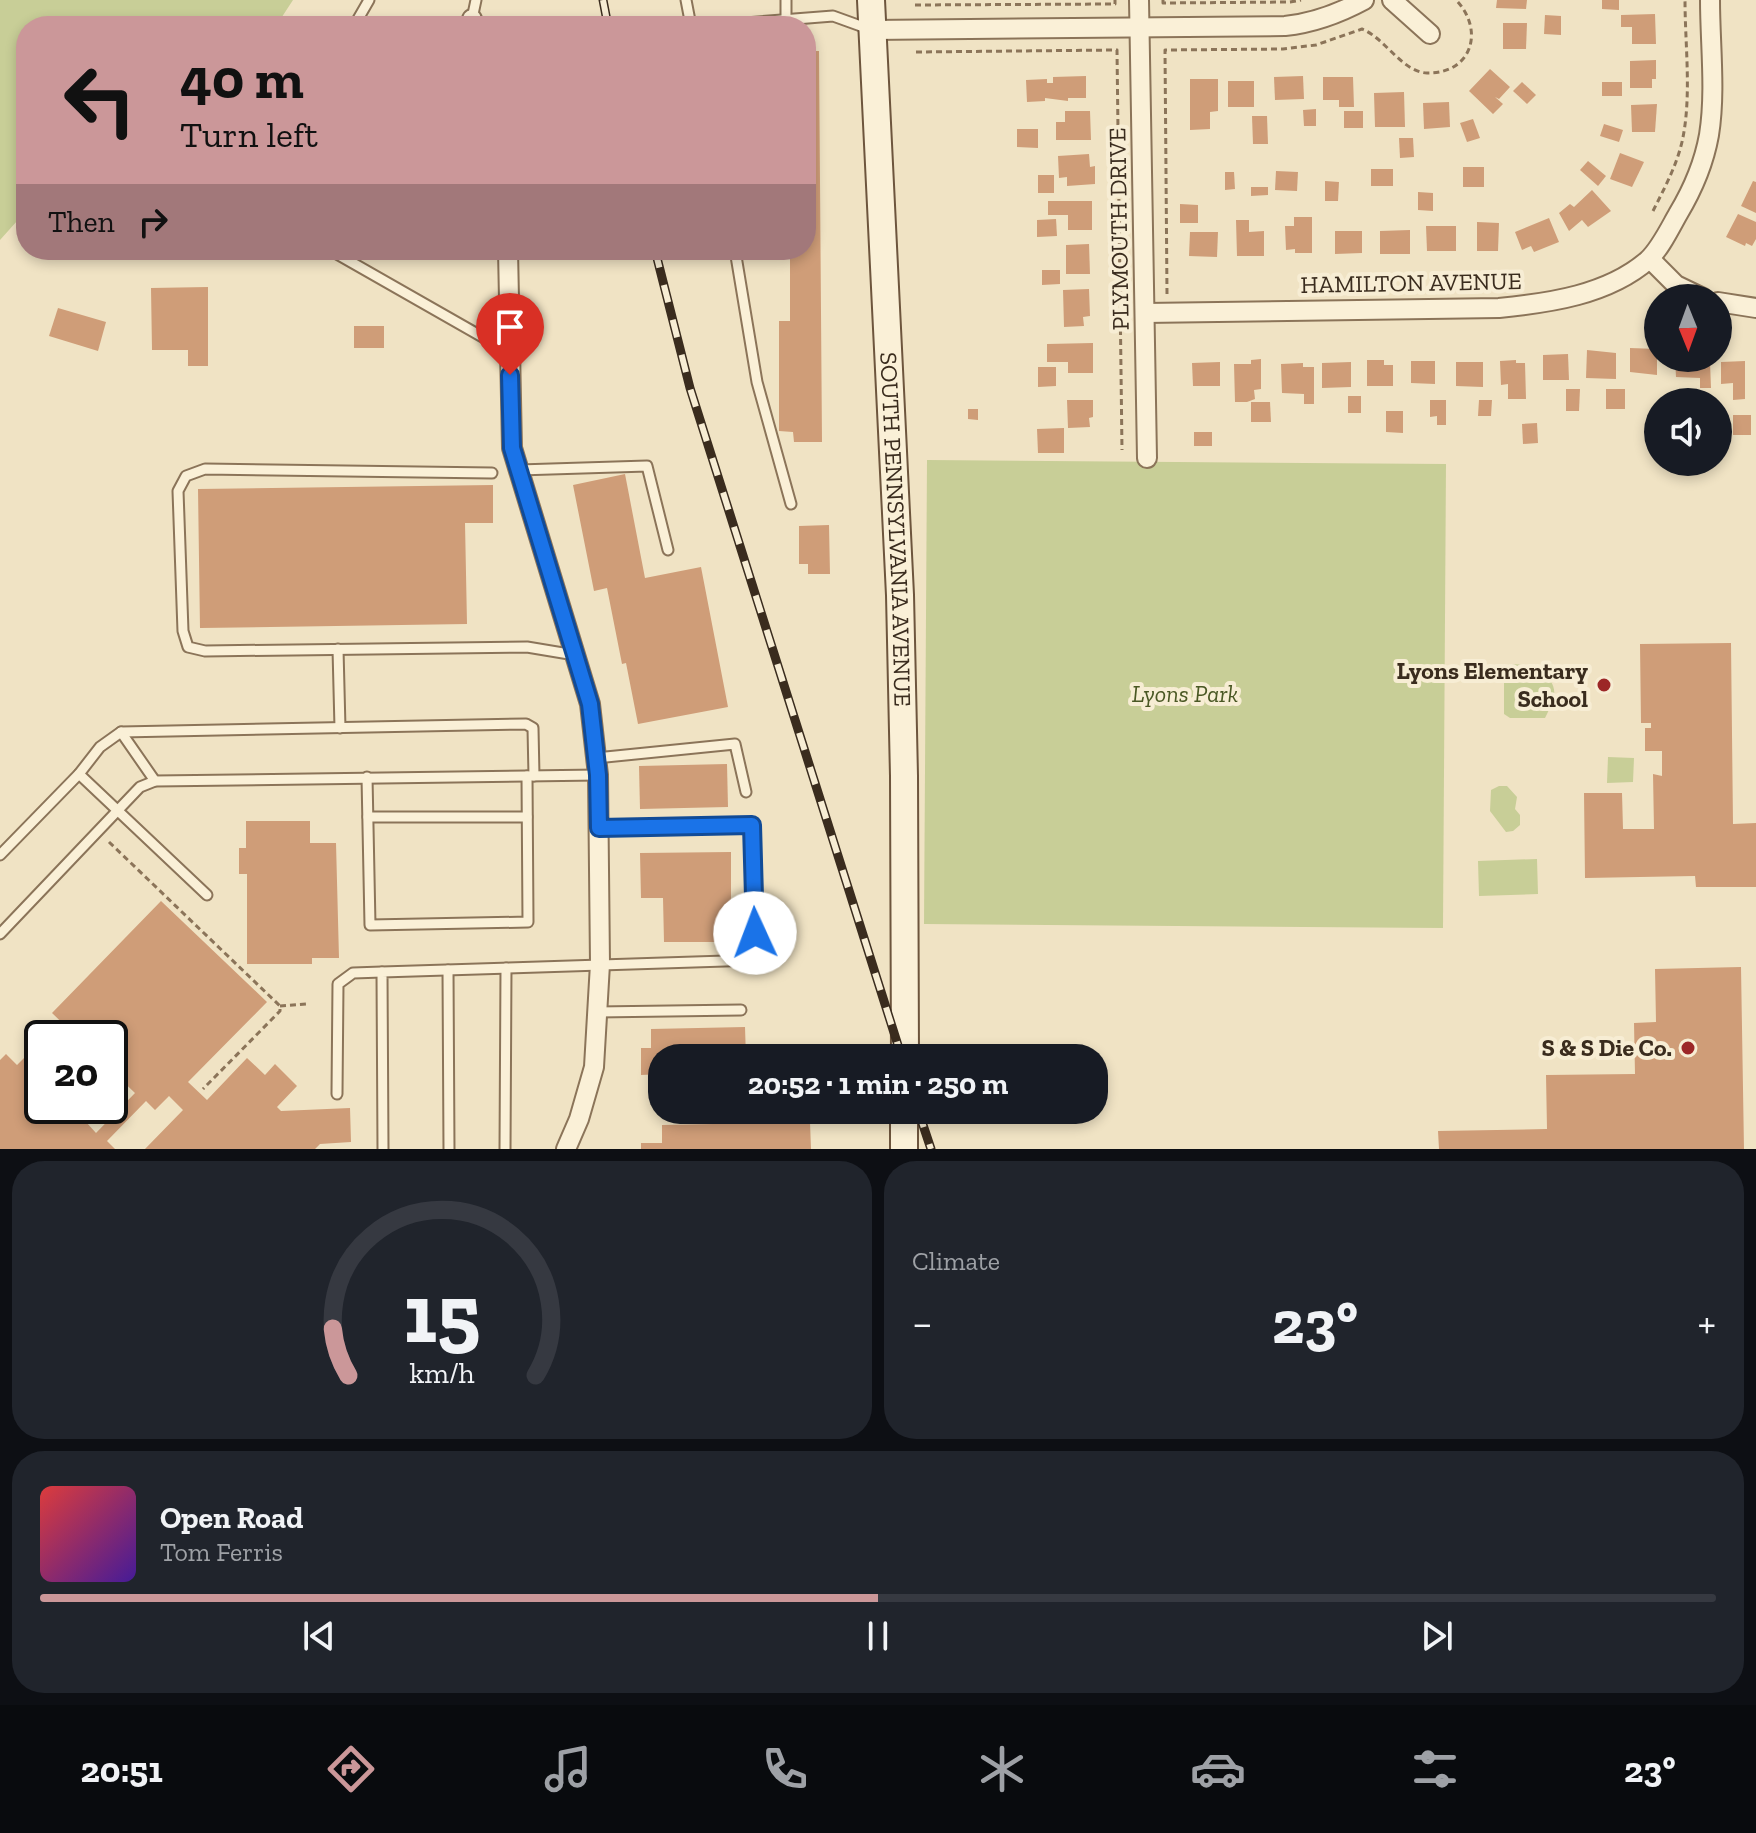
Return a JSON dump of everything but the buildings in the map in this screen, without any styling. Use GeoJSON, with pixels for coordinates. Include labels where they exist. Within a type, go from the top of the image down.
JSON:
{"type":"FeatureCollection","features":[{"type":"Feature","properties":{"kind":"main road","name":"SOUTH PENNSYLVANIA AVENUE"},"geometry":{"type":"LineString","coordinates":[[871,0],[900,595],[905,1044]]}},
{"type":"Feature","properties":{"kind":"main road"},"geometry":{"type":"LineString","coordinates":[[904,1124],[904,1149]]}},
{"type":"Feature","properties":{"kind":"street","name":"PLYMOUTH DRIVE"},"geometry":{"type":"LineString","coordinates":[[1139,0],[1147,458]]}},
{"type":"Feature","properties":{"kind":"street"},"geometry":{"type":"LineString","coordinates":[[872,30],[1285,26],[1310,23],[1335,15],[1364,0]]}},
{"type":"Feature","properties":{"kind":"street"},"geometry":{"type":"LineString","coordinates":[[1392,0],[1430,34]]}},
{"type":"Feature","properties":{"kind":"street"},"geometry":{"type":"LineString","coordinates":[[1675,284],[1650,259],[1689,195],[1701,167],[1709,135],[1712,106],[1710,0]]}},
{"type":"Feature","properties":{"kind":"street","name":"HAMILTON AVENUE"},"geometry":{"type":"LineString","coordinates":[[1145,313],[1499,308],[1542,304],[1616,280],[1650,259]]}},
{"type":"Feature","properties":{"kind":"street"},"geometry":{"type":"LineString","coordinates":[[508,260],[512,448],[590,704],[597,767],[600,964],[594,1067],[579,1119],[566,1149]]}},
{"type":"Feature","properties":{"kind":"street"},"geometry":{"type":"LineString","coordinates":[[1732,304],[1756,308]]}},
{"type":"Feature","properties":{"kind":"lane"},"geometry":{"type":"LineString","coordinates":[[816,17],[833,16],[872,30]]}},
{"type":"Feature","properties":{"kind":"lane"},"geometry":{"type":"LineString","coordinates":[[348,260],[509,352]]}},
{"type":"Feature","properties":{"kind":"lane"},"geometry":{"type":"LineString","coordinates":[[737,260],[757,382],[791,504]]}},
{"type":"Feature","properties":{"kind":"lane"},"geometry":{"type":"LineString","coordinates":[[519,470],[647,466],[668,550]]}},
{"type":"Feature","properties":{"kind":"lane"},"geometry":{"type":"LineString","coordinates":[[492,473],[205,469],[186,476],[178,491],[183,631],[188,647],[205,651],[527,647],[575,655]]}},
{"type":"Feature","properties":{"kind":"lane"},"geometry":{"type":"LineString","coordinates":[[338,649],[340,728]]}},
{"type":"Feature","properties":{"kind":"lane"},"geometry":{"type":"LineString","coordinates":[[0,855],[79,774],[100,747],[121,732],[526,724],[533,728],[527,817],[528,922],[370,925],[367,777]]}},
{"type":"Feature","properties":{"kind":"lane"},"geometry":{"type":"LineString","coordinates":[[121,732],[155,781]]}},
{"type":"Feature","properties":{"kind":"lane"},"geometry":{"type":"LineString","coordinates":[[0,934],[140,787],[155,781],[531,776],[735,744],[746,792]]}},
{"type":"Feature","properties":{"kind":"lane"},"geometry":{"type":"LineString","coordinates":[[79,774],[207,895]]}},
{"type":"Feature","properties":{"kind":"lane"},"geometry":{"type":"LineString","coordinates":[[368,817],[527,817]]}},
{"type":"Feature","properties":{"kind":"lane"},"geometry":{"type":"LineString","coordinates":[[337,1094],[338,984],[353,973],[756,960],[752,825],[599,828]]}},
{"type":"Feature","properties":{"kind":"lane"},"geometry":{"type":"LineString","coordinates":[[505,1149],[506,968]]}},
{"type":"Feature","properties":{"kind":"lane"},"geometry":{"type":"LineString","coordinates":[[448,970],[449,1149]]}},
{"type":"Feature","properties":{"kind":"lane"},"geometry":{"type":"LineString","coordinates":[[382,972],[383,1149]]}},
{"type":"Feature","properties":{"kind":"lane"},"geometry":{"type":"LineString","coordinates":[[597,1012],[741,1010]]}},
{"type":"Feature","properties":{"kind":"path"},"geometry":{"type":"LineString","coordinates":[[915,5],[1115,4],[1115,0]]}},
{"type":"Feature","properties":{"kind":"path"},"geometry":{"type":"LineString","coordinates":[[1163,0],[1163,3],[1301,0]]}},
{"type":"Feature","properties":{"kind":"path"},"geometry":{"type":"LineString","coordinates":[[1167,312],[1165,50],[1283,49],[1316,45],[1362,29],[1375,34],[1408,66],[1423,73],[1441,72],[1457,66],[1467,53],[1472,39],[1473,24],[1456,0]]}},
{"type":"Feature","properties":{"kind":"path"},"geometry":{"type":"LineString","coordinates":[[1653,211],[1669,179],[1681,143],[1686,108],[1685,0]]}},
{"type":"Feature","properties":{"kind":"path"},"geometry":{"type":"LineString","coordinates":[[916,52],[1117,50],[1122,450]]}},
{"type":"Feature","properties":{"kind":"path"},"geometry":{"type":"LineString","coordinates":[[98,831],[280,1006],[306,1004]]}},
{"type":"Feature","properties":{"kind":"path"},"geometry":{"type":"LineString","coordinates":[[203,1089],[280,1011],[280,1006]]}},
{"type":"Feature","properties":{"kind":"green space"},"geometry":{"type":"Polygon","coordinates":[[[0,0],[293,0],[283,16],[16,16],[16,222],[0,240],[0,0]]]}},
{"type":"Feature","properties":{"kind":"green space","name":"Lyons Park"},"geometry":{"type":"Polygon","coordinates":[[[927,460],[1446,464],[1443,928],[924,924],[927,460]]]}},
{"type":"Feature","properties":{"kind":"green space"},"geometry":{"type":"Polygon","coordinates":[[[1511,664],[1540,666],[1550,680],[1554,696],[1545,718],[1510,718],[1504,714],[1504,671],[1511,664]]]}},
{"type":"Feature","properties":{"kind":"green space"},"geometry":{"type":"Polygon","coordinates":[[[1608,757],[1634,758],[1633,782],[1607,783],[1608,757]]]}},
{"type":"Feature","properties":{"kind":"green space"},"geometry":{"type":"Polygon","coordinates":[[[1507,786],[1517,797],[1515,809],[1520,815],[1520,825],[1513,831],[1506,832],[1490,811],[1491,790],[1507,786]]]}},
{"type":"Feature","properties":{"kind":"green space"},"geometry":{"type":"Polygon","coordinates":[[[1537,859],[1538,894],[1479,896],[1478,861],[1537,859]]]}},
{"type":"Feature","properties":{"kind":"railway"},"geometry":{"type":"LineString","coordinates":[[603,0],[606,16]]}},
{"type":"Feature","properties":{"kind":"railway"},"geometry":{"type":"LineString","coordinates":[[658,260],[690,388],[898,1044]]}},
{"type":"Feature","properties":{"kind":"railway"},"geometry":{"type":"LineString","coordinates":[[923,1124],[931,1149]]}},
{"type":"Feature","properties":{"kind":"place","name":"Lyons Elementary School"},"geometry":{"type":"Point","coordinates":[1604,685]}},
{"type":"Feature","properties":{"kind":"place","name":"S & S Die Co."},"geometry":{"type":"Point","coordinates":[1688,1048]}},
{"type":"Feature","properties":{"kind":"route"},"geometry":{"type":"LineString","coordinates":[[510,375],[512,448],[590,704],[598,775],[599,828],[752,825],[755,933]]}}]}
